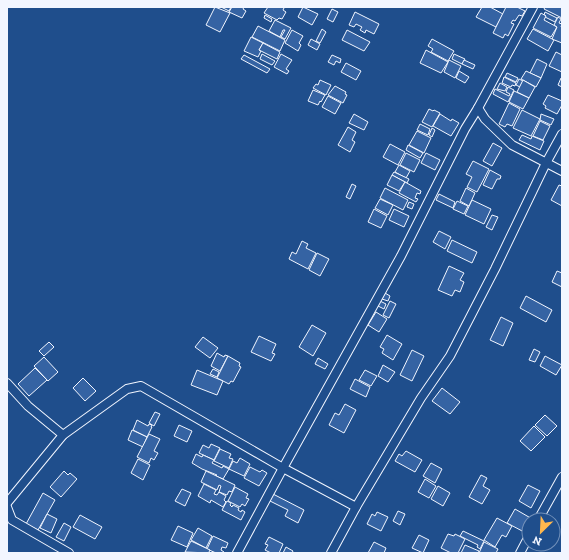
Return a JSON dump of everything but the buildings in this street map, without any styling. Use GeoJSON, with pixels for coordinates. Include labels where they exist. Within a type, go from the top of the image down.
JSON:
{"type":"FeatureCollection","features":[{"type":"Feature","properties":{"kind":"street"},"geometry":{"type":"LineString","coordinates":[[237,553],[401,256],[465,129],[478,108],[532,7]]}},
{"type":"Feature","properties":{"kind":"street"},"geometry":{"type":"LineString","coordinates":[[478,108],[484,119],[512,145],[562,171]]}},
{"type":"Feature","properties":{"kind":"street"},"geometry":{"type":"LineString","coordinates":[[331,553],[356,507],[421,398],[450,356],[495,269],[546,162],[562,134]]}},
{"type":"Feature","properties":{"kind":"street"},"geometry":{"type":"LineString","coordinates":[[7,383],[28,406],[63,436]]}},
{"type":"Feature","properties":{"kind":"street"},"geometry":{"type":"LineString","coordinates":[[7,502],[63,436],[127,389],[141,386],[283,468],[356,507]]}},
{"type":"Feature","properties":{"kind":"street"},"geometry":{"type":"LineString","coordinates":[[542,512],[562,477]]}},
{"type":"Feature","properties":{"kind":"street"},"geometry":{"type":"LineString","coordinates":[[7,508],[12,520],[69,553]]}}]}
